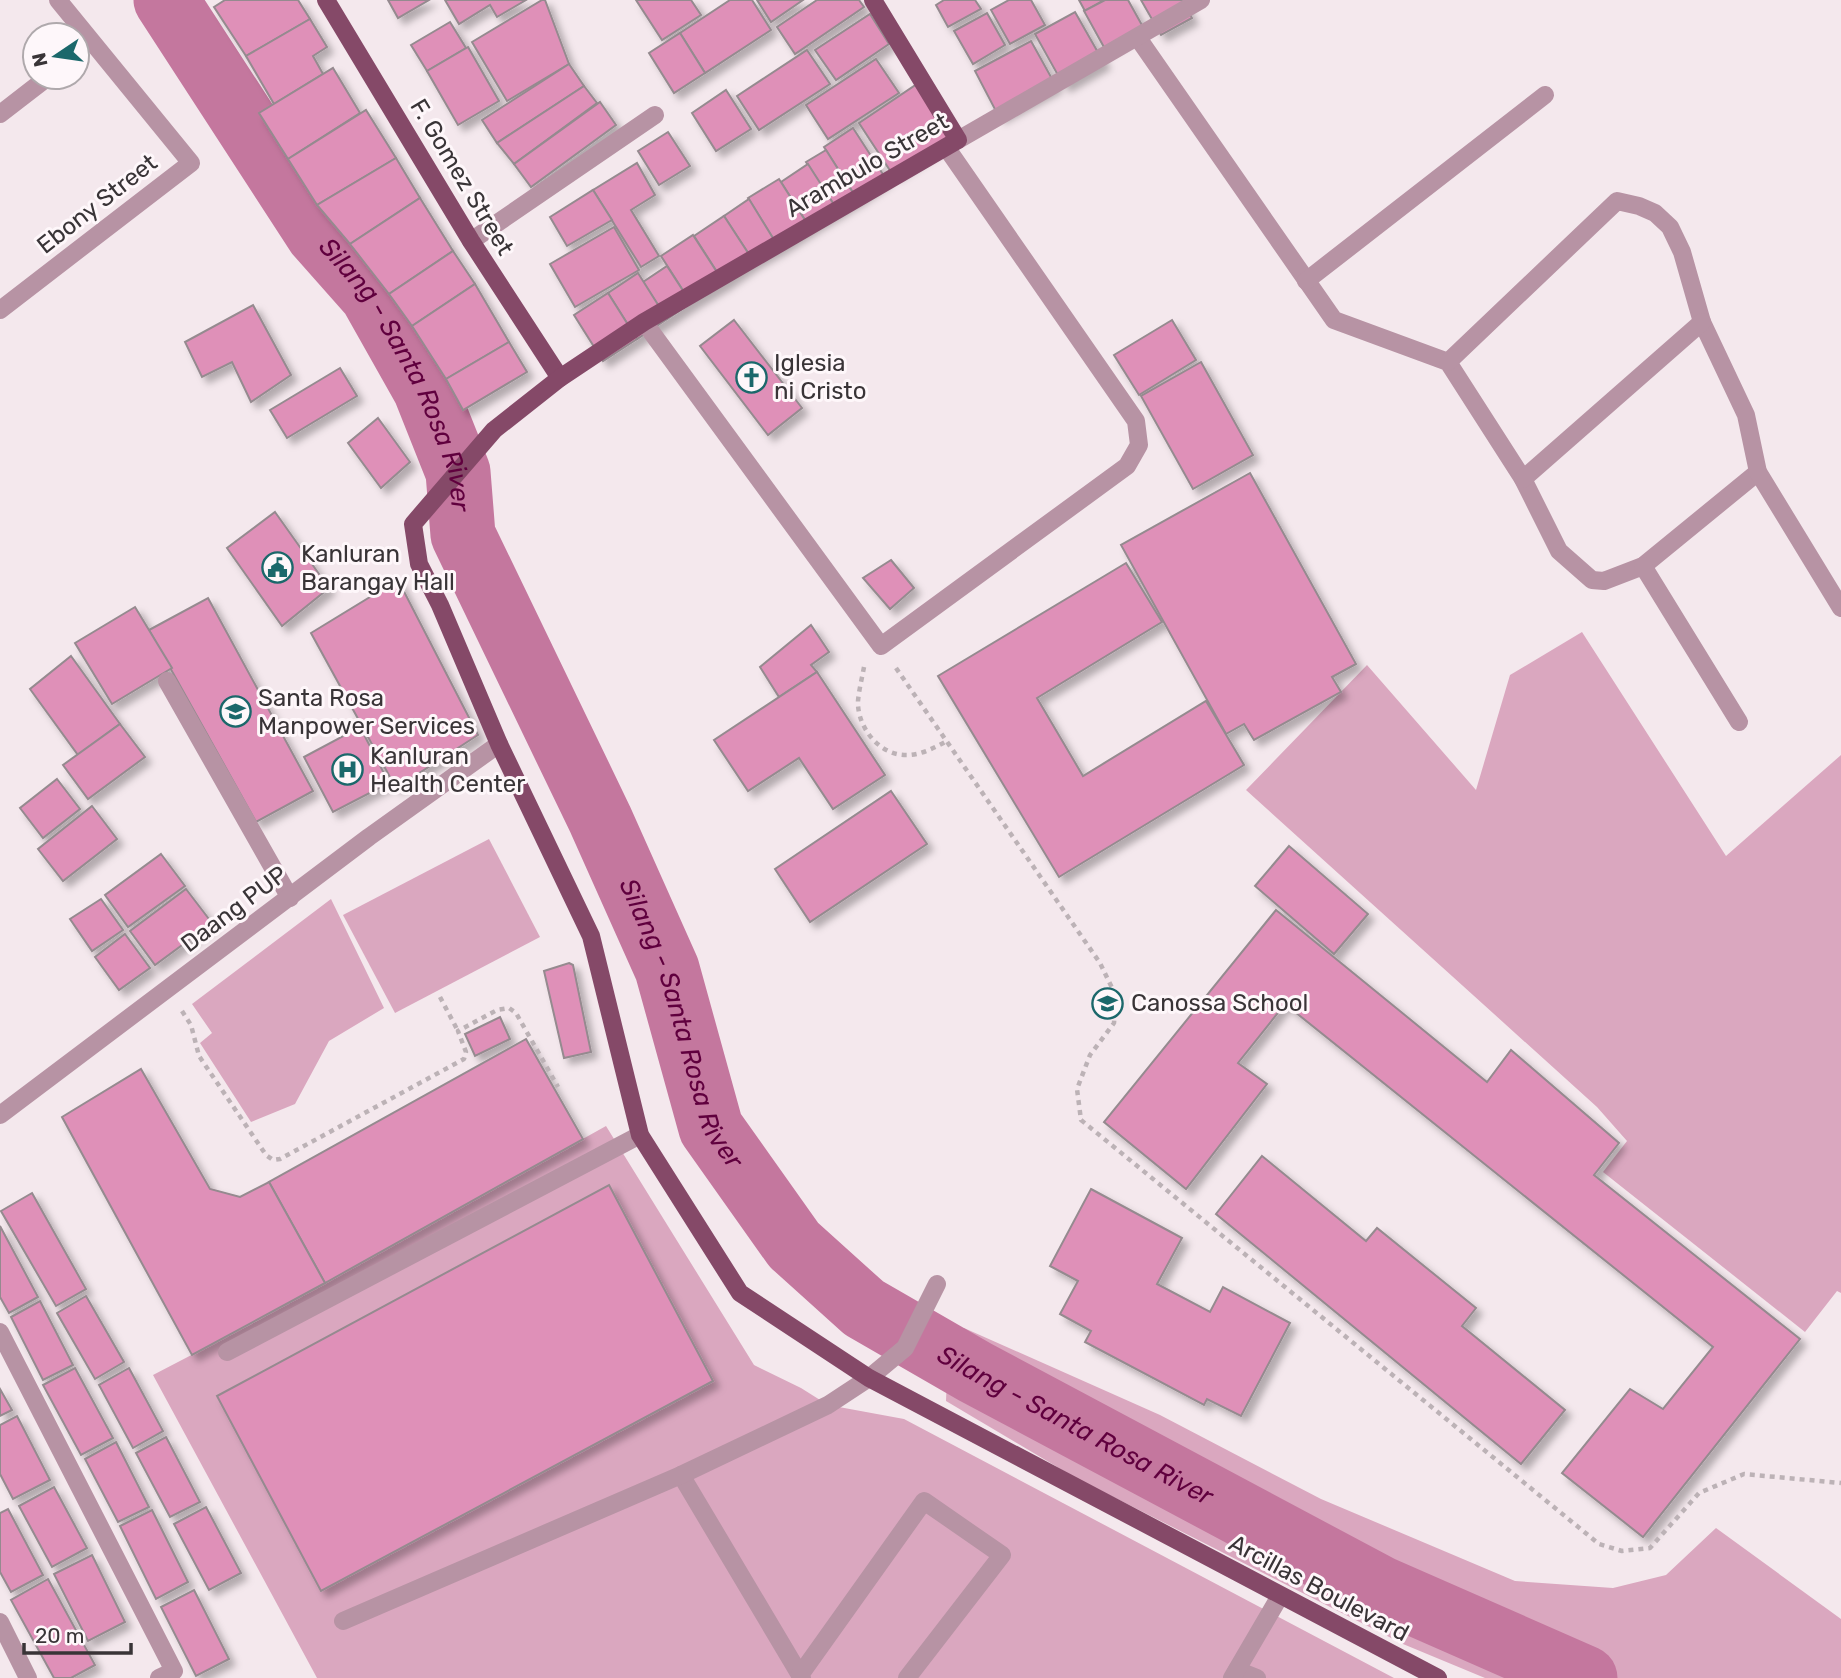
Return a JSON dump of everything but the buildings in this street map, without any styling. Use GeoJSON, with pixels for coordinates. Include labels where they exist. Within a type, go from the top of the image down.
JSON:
{"type":"FeatureCollection","features":[{"type":"Feature","properties":{"kind":"main road","name":"F. Gomez Street"},"geometry":{"type":"LineString","coordinates":[[326,0],[471,241],[560,378]]}},
{"type":"Feature","properties":{"kind":"main road"},"geometry":{"type":"LineString","coordinates":[[873,0],[952,144]]}},
{"type":"Feature","properties":{"kind":"main road","name":"Arambulo Street"},"geometry":{"type":"LineString","coordinates":[[560,378],[644,322],[952,144]]}},
{"type":"Feature","properties":{"kind":"main road","name":"Arcillas Boulevard"},"geometry":{"type":"LineString","coordinates":[[560,378],[494,430],[413,524],[419,564],[440,605],[499,744],[591,936],[640,1135],[740,1293],[869,1378],[1438,1678]]}},
{"type":"Feature","properties":{"kind":"street"},"geometry":{"type":"LineString","coordinates":[[58,0],[69,21]]}},
{"type":"Feature","properties":{"kind":"street","name":"Arambulo Street"},"geometry":{"type":"LineString","coordinates":[[952,144],[1201,0]]}},
{"type":"Feature","properties":{"kind":"street"},"geometry":{"type":"LineString","coordinates":[[1138,38],[1334,320],[1448,362],[1523,479],[1559,551],[1592,580],[1604,581],[1643,566],[1758,472]]}},
{"type":"Feature","properties":{"kind":"street","name":"Ebony Street"},"geometry":{"type":"LineString","coordinates":[[0,310],[191,163],[91,56]]}},
{"type":"Feature","properties":{"kind":"street"},"geometry":{"type":"LineString","coordinates":[[0,114],[30,91]]}},
{"type":"Feature","properties":{"kind":"street"},"geometry":{"type":"LineString","coordinates":[[1306,281],[1545,95]]}},
{"type":"Feature","properties":{"kind":"street"},"geometry":{"type":"LineString","coordinates":[[471,241],[655,115]]}},
{"type":"Feature","properties":{"kind":"street"},"geometry":{"type":"LineString","coordinates":[[644,322],[881,646],[1126,466],[1139,445],[1136,421],[952,144]]}},
{"type":"Feature","properties":{"kind":"street"},"geometry":{"type":"LineString","coordinates":[[1448,362],[1617,201],[1639,206],[1655,214],[1670,226],[1682,252],[1702,322],[1746,415],[1758,472],[1841,608]]}},
{"type":"Feature","properties":{"kind":"street"},"geometry":{"type":"LineString","coordinates":[[1523,479],[1702,322]]}},
{"type":"Feature","properties":{"kind":"street"},"geometry":{"type":"LineString","coordinates":[[1643,566],[1739,722]]}},
{"type":"Feature","properties":{"kind":"street"},"geometry":{"type":"LineString","coordinates":[[167,681],[290,898]]}},
{"type":"Feature","properties":{"kind":"street","name":"Daang PUP"},"geometry":{"type":"LineString","coordinates":[[0,1115],[369,837],[499,744]]}},
{"type":"Feature","properties":{"kind":"street"},"geometry":{"type":"LineString","coordinates":[[227,1352],[640,1135]]}},
{"type":"Feature","properties":{"kind":"street"},"geometry":{"type":"LineString","coordinates":[[343,1621],[681,1475],[828,1405],[869,1378],[905,1348],[937,1284]]}},
{"type":"Feature","properties":{"kind":"street"},"geometry":{"type":"LineString","coordinates":[[0,1332],[174,1671],[159,1678]]}},
{"type":"Feature","properties":{"kind":"street"},"geometry":{"type":"LineString","coordinates":[[681,1475],[801,1677],[924,1501],[1002,1555],[907,1678]]}},
{"type":"Feature","properties":{"kind":"street"},"geometry":{"type":"LineString","coordinates":[[1256,1678],[1234,1674],[1280,1596]]}},
{"type":"Feature","properties":{"kind":"street"},"geometry":{"type":"LineString","coordinates":[[0,1622],[29,1678]]}},
{"type":"Feature","properties":{"kind":"path"},"geometry":{"type":"LineString","coordinates":[[947,741],[929,751],[904,755],[881,748],[866,731],[858,703],[864,666],[881,646],[947,741],[1100,963],[1116,996],[1114,1023],[1090,1055],[1077,1089],[1081,1120],[1091,1129],[1599,1544],[1622,1551],[1650,1548],[1699,1493],[1744,1475],[1841,1483]]}},
{"type":"Feature","properties":{"kind":"path"},"geometry":{"type":"LineString","coordinates":[[167,990],[191,1025],[199,1056],[266,1155],[273,1160],[280,1159],[464,1059],[466,1052],[458,1031],[440,997]]}},
{"type":"Feature","properties":{"kind":"path"},"geometry":{"type":"LineString","coordinates":[[458,1031],[497,1010],[509,1008],[516,1013],[558,1087]]}},
{"type":"Feature","properties":{"kind":"shaded area"},"geometry":{"type":"Polygon","coordinates":[[[1582,632],[1726,856],[1841,755],[1841,1293],[1837,1291],[1805,1332],[1603,1172],[1627,1141],[1597,1107],[1246,790],[1367,665],[1476,790],[1510,675],[1582,632]]]}},
{"type":"Feature","properties":{"kind":"shaded area"},"geometry":{"type":"Polygon","coordinates":[[[489,839],[540,937],[395,1013],[343,915],[489,839]]]}},
{"type":"Feature","properties":{"kind":"shaded area"},"geometry":{"type":"Polygon","coordinates":[[[331,899],[384,1008],[329,1041],[295,1104],[251,1122],[200,1043],[212,1033],[192,1004],[331,899]]]}},
{"type":"Feature","properties":{"kind":"shaded area"},"geometry":{"type":"Polygon","coordinates":[[[606,1126],[754,1365],[801,1388],[828,1405],[904,1419],[1394,1678],[317,1678],[153,1375],[253,1323],[606,1126]]]}},
{"type":"Feature","properties":{"kind":"shaded area"},"geometry":{"type":"Polygon","coordinates":[[[964,1328],[1160,1415],[1321,1499],[1515,1581],[1613,1588],[1666,1575],[1716,1528],[1841,1619],[1841,1678],[1485,1678],[1403,1644],[1074,1477],[946,1401],[947,1376],[964,1328]]]}},
{"type":"Feature","properties":{"kind":"waterway","name":"Silang - Santa Rosa River"},"geometry":{"type":"LineString","coordinates":[[166,0],[318,234],[372,295],[425,389],[458,472],[463,535],[600,819],[667,969],[711,1128],[794,1245],[864,1308],[975,1372],[1380,1588],[1585,1678]]}},
{"type":"Feature","properties":{"kind":"place","name":"Iglesia ni Cristo"},"geometry":{"type":"Point","coordinates":[751,377]}},
{"type":"Feature","properties":{"kind":"place","name":"Kanluran Barangay Hall"},"geometry":{"type":"Point","coordinates":[278,568]}},
{"type":"Feature","properties":{"kind":"place","name":"Santa Rosa Manpower Services"},"geometry":{"type":"Point","coordinates":[235,712]}},
{"type":"Feature","properties":{"kind":"place","name":"Kanluran Health Center"},"geometry":{"type":"Point","coordinates":[347,770]}},
{"type":"Feature","properties":{"kind":"place","name":"Canossa School"},"geometry":{"type":"Point","coordinates":[1108,1003]}}]}
